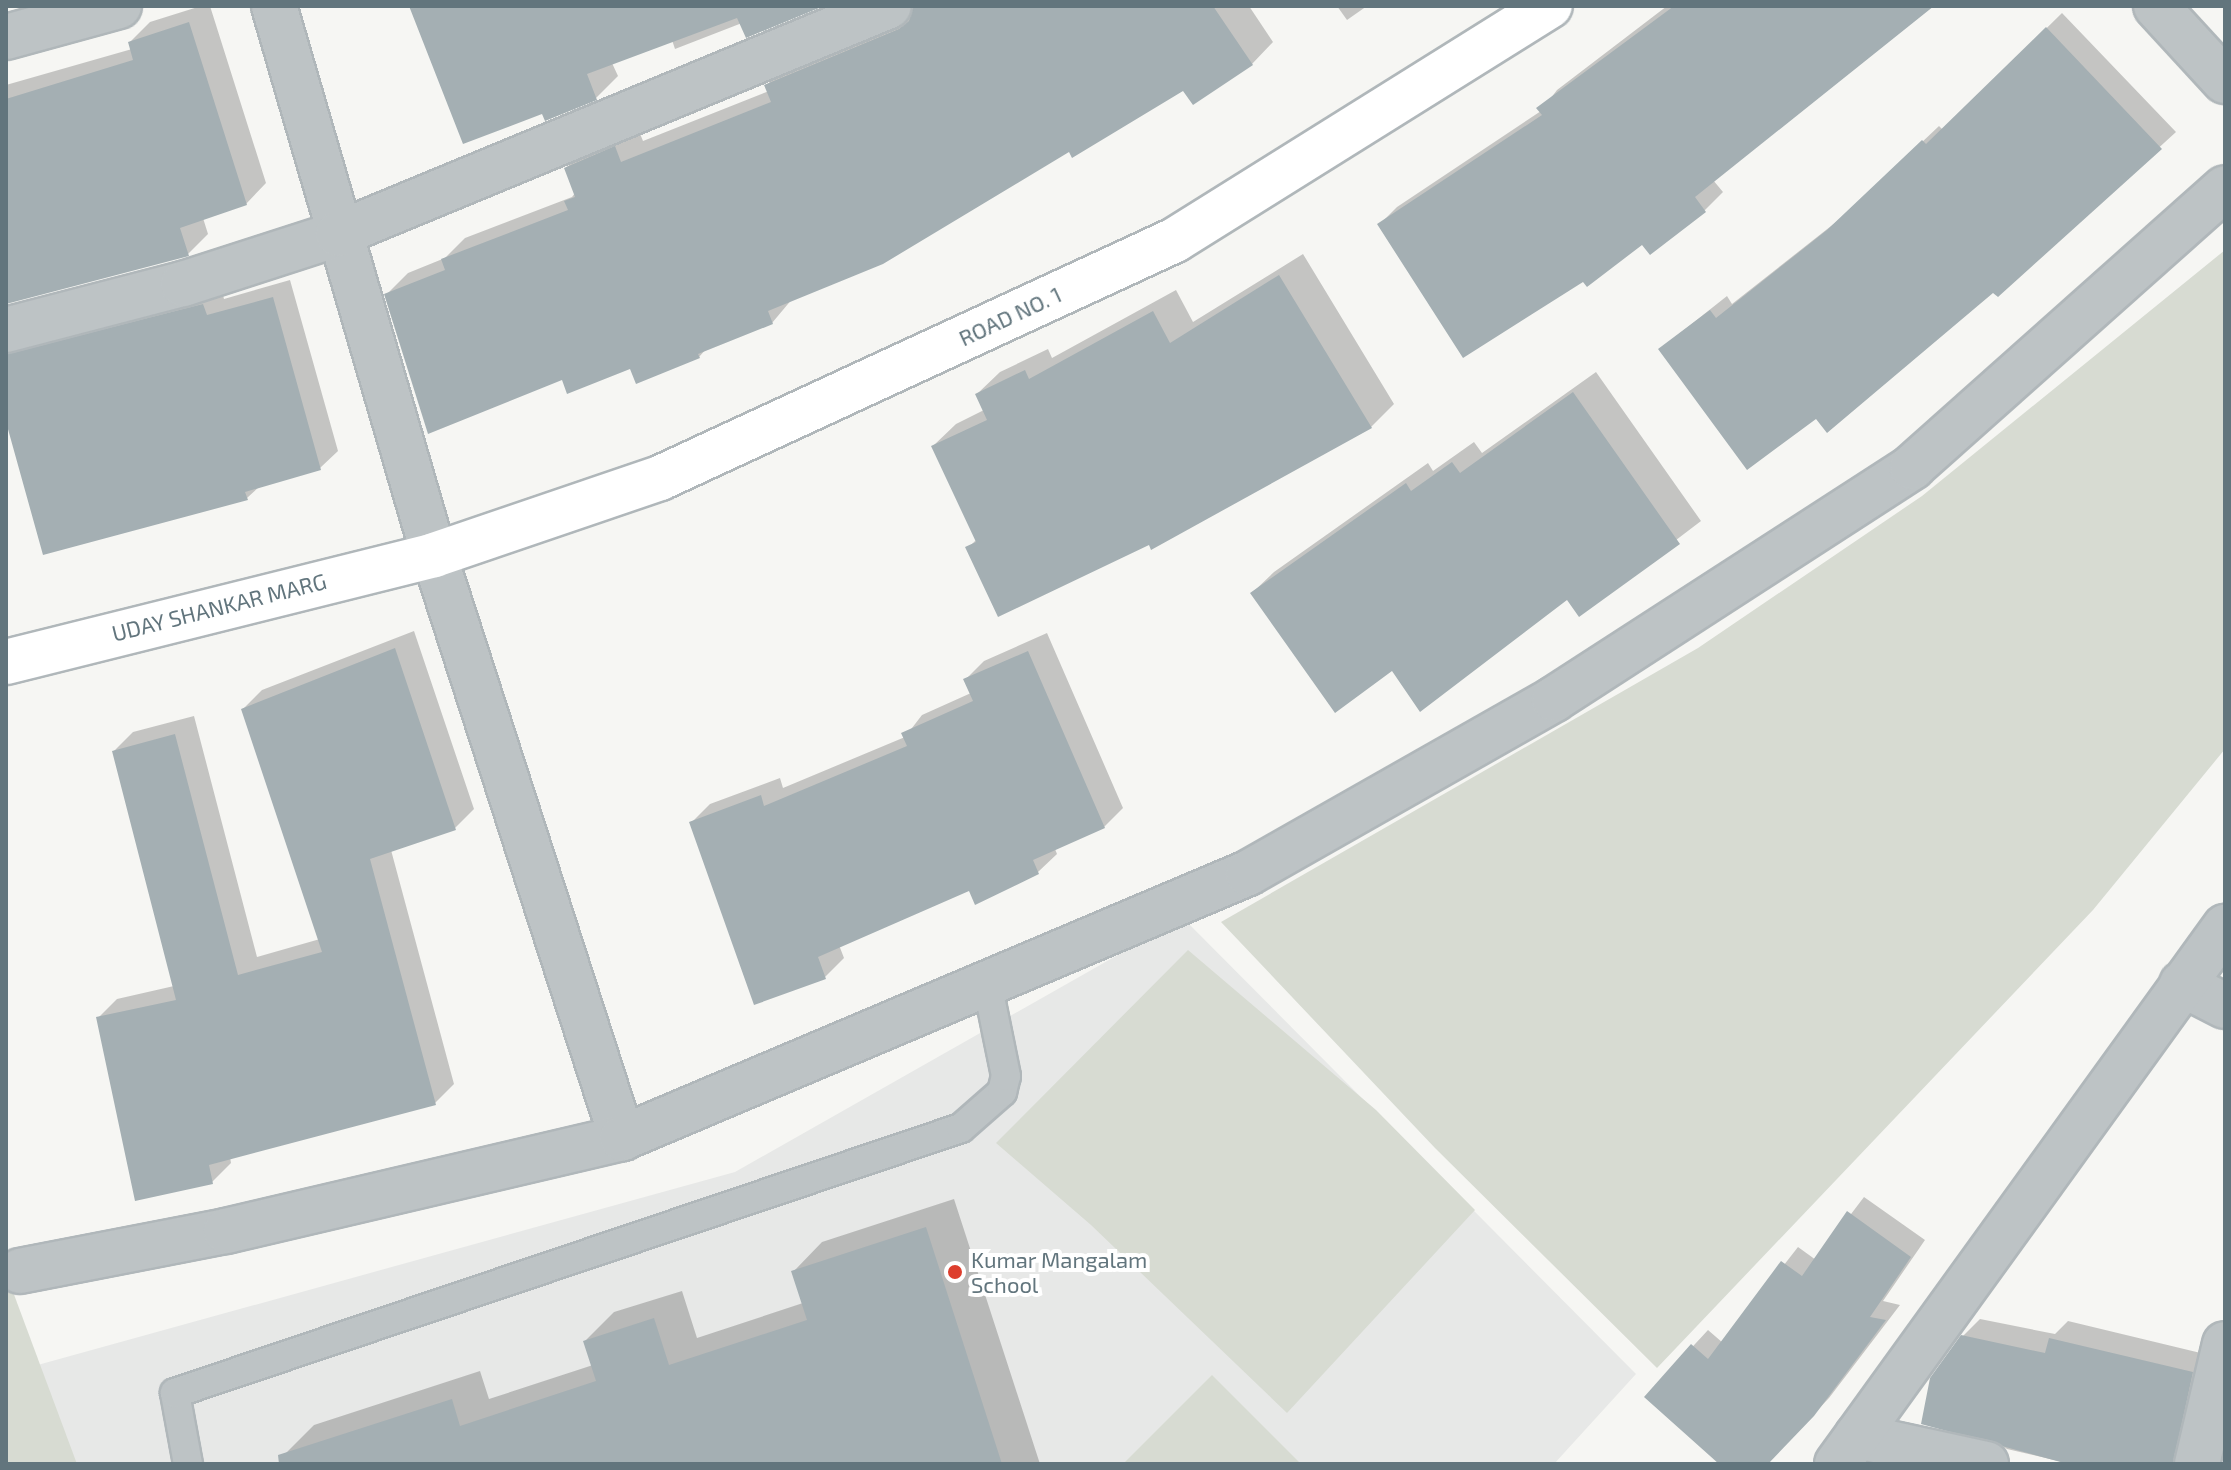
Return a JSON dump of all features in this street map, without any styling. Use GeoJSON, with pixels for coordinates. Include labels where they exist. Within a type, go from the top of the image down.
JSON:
{"type":"FeatureCollection","features":[{"type":"Feature","properties":{"kind":"street"},"geometry":{"type":"LineString","coordinates":[[6,37],[119,6]]}},
{"type":"Feature","properties":{"kind":"street"},"geometry":{"type":"LineString","coordinates":[[274,6],[434,555],[622,1138]]}},
{"type":"Feature","properties":{"kind":"street"},"geometry":{"type":"LineString","coordinates":[[6,330],[183,284],[338,234],[889,6]]}},
{"type":"Feature","properties":{"kind":"street","name":"ROAD NO. 1"},"geometry":{"type":"LineString","coordinates":[[434,555],[660,478],[1175,240],[1550,6]]}},
{"type":"Feature","properties":{"kind":"street"},"geometry":{"type":"LineString","coordinates":[[2156,6],[2225,81]]}},
{"type":"Feature","properties":{"kind":"street"},"geometry":{"type":"LineString","coordinates":[[20,1271],[226,1231],[622,1138],[1248,873],[1554,699],[1912,467],[2225,188]]}},
{"type":"Feature","properties":{"kind":"street","name":"UDAY SHANKAR MARG"},"geometry":{"type":"LineString","coordinates":[[6,662],[434,555]]}},
{"type":"Feature","properties":{"kind":"street"},"geometry":{"type":"LineString","coordinates":[[1986,1464],[1847,1450],[2225,927]]}},
{"type":"Feature","properties":{"kind":"street"},"geometry":{"type":"LineString","coordinates":[[2182,984],[2225,1006]]}},
{"type":"Feature","properties":{"kind":"street"},"geometry":{"type":"LineString","coordinates":[[2197,1464],[2225,1344]]}},
{"type":"Feature","properties":{"kind":"lane"},"geometry":{"type":"LineString","coordinates":[[188,1464],[175,1393],[961,1128],[1002,1092],[1006,1076],[987,983]]}},
{"type":"Feature","properties":{"kind":"shaded area"},"geometry":{"type":"Polygon","coordinates":[[[2225,250],[2225,749],[2093,910],[1657,1368],[1435,1148],[1221,922],[1698,648],[1922,496],[2225,250]]]}},
{"type":"Feature","properties":{"kind":"shaded area","name":"Kumar Mangalam School"},"geometry":{"type":"Polygon","coordinates":[[[1183,918],[1636,1374],[1554,1464],[46,1464],[16,1371],[735,1172],[1183,918]]]}},
{"type":"Feature","properties":{"kind":"shaded area"},"geometry":{"type":"Polygon","coordinates":[[[1188,950],[1376,1110],[1475,1210],[1287,1413],[1091,1225],[996,1143],[1188,950]]]}},
{"type":"Feature","properties":{"kind":"shaded area"},"geometry":{"type":"Polygon","coordinates":[[[6,1273],[77,1464],[6,1464],[6,1273]]]}},
{"type":"Feature","properties":{"kind":"shaded area"},"geometry":{"type":"Polygon","coordinates":[[[1212,1375],[1301,1464],[1123,1464],[1212,1375]]]}},
{"type":"Feature","properties":{"kind":"building"},"geometry":{"type":"Polygon","coordinates":[[[409,6],[824,6],[746,38],[737,18],[587,74],[597,100],[545,121],[542,114],[463,144],[409,6]]]}},
{"type":"Feature","properties":{"kind":"building"},"geometry":{"type":"Polygon","coordinates":[[[913,6],[1213,6],[1253,65],[1193,105],[1183,91],[1072,158],[1069,152],[883,264],[768,311],[773,324],[698,354],[700,358],[636,384],[630,369],[567,394],[562,380],[428,434],[384,294],[445,270],[441,259],[568,210],[564,201],[575,197],[564,168],[615,146],[621,162],[771,102],[764,85],[899,29],[909,21],[913,6]]]}},
{"type":"Feature","properties":{"kind":"building"},"geometry":{"type":"Polygon","coordinates":[[[1674,6],[1934,6],[1695,197],[1706,212],[1650,255],[1642,245],[1587,287],[1583,282],[1463,358],[1377,224],[1542,115],[1536,108],[1674,6]]]}},
{"type":"Feature","properties":{"kind":"building"},"geometry":{"type":"Polygon","coordinates":[[[189,22],[247,205],[180,228],[189,256],[6,304],[6,99],[133,60],[128,42],[189,22]]]}},
{"type":"Feature","properties":{"kind":"building"},"geometry":{"type":"Polygon","coordinates":[[[2046,27],[2162,149],[1998,297],[1993,293],[1827,433],[1816,419],[1747,470],[1658,349],[1710,310],[1716,318],[1827,230],[1922,140],[1926,144],[2046,27]]]}},
{"type":"Feature","properties":{"kind":"building"},"geometry":{"type":"Polygon","coordinates":[[[1279,275],[1372,428],[1151,550],[1149,545],[998,617],[965,547],[976,542],[931,446],[987,420],[975,394],[1025,370],[1029,379],[1153,311],[1170,343],[1279,275]]]}},
{"type":"Feature","properties":{"kind":"building"},"geometry":{"type":"Polygon","coordinates":[[[273,297],[321,470],[245,492],[248,500],[43,555],[6,422],[6,354],[203,304],[207,315],[273,297]]]}},
{"type":"Feature","properties":{"kind":"building"},"geometry":{"type":"Polygon","coordinates":[[[1573,392],[1680,544],[1579,617],[1567,600],[1420,712],[1392,671],[1335,713],[1250,593],[1406,483],[1411,491],[1452,462],[1460,473],[1573,392]]]}},
{"type":"Feature","properties":{"kind":"building"},"geometry":{"type":"Polygon","coordinates":[[[395,648],[456,830],[370,859],[436,1105],[209,1165],[213,1184],[135,1201],[96,1017],[176,1000],[112,751],[175,734],[238,975],[322,952],[241,709],[395,648]]]}},
{"type":"Feature","properties":{"kind":"building"},"geometry":{"type":"Polygon","coordinates":[[[1028,651],[1105,828],[1033,860],[1039,874],[975,905],[969,891],[818,957],[826,979],[754,1005],[689,822],[761,795],[764,806],[907,746],[901,733],[973,701],[963,679],[1028,651]]]}},
{"type":"Feature","properties":{"kind":"building"},"geometry":{"type":"Polygon","coordinates":[[[1847,1211],[1911,1257],[1870,1317],[1886,1320],[1814,1416],[1768,1464],[1719,1464],[1644,1397],[1691,1344],[1708,1359],[1781,1261],[1802,1276],[1847,1211]]]}},
{"type":"Feature","properties":{"kind":"building"},"geometry":{"type":"Polygon","coordinates":[[[926,1227],[1002,1464],[279,1464],[278,1455],[452,1399],[460,1426],[596,1381],[583,1341],[654,1318],[669,1365],[807,1320],[791,1271],[926,1227]]]}},
{"type":"Feature","properties":{"kind":"building"},"geometry":{"type":"Polygon","coordinates":[[[1961,1335],[2045,1353],[2049,1338],[2193,1372],[2173,1464],[2068,1464],[1921,1424],[1930,1378],[1961,1335]]]}},
{"type":"Feature","properties":{"kind":"place","name":"Kumar Mangalam School"},"geometry":{"type":"Point","coordinates":[955,1272]}}]}
